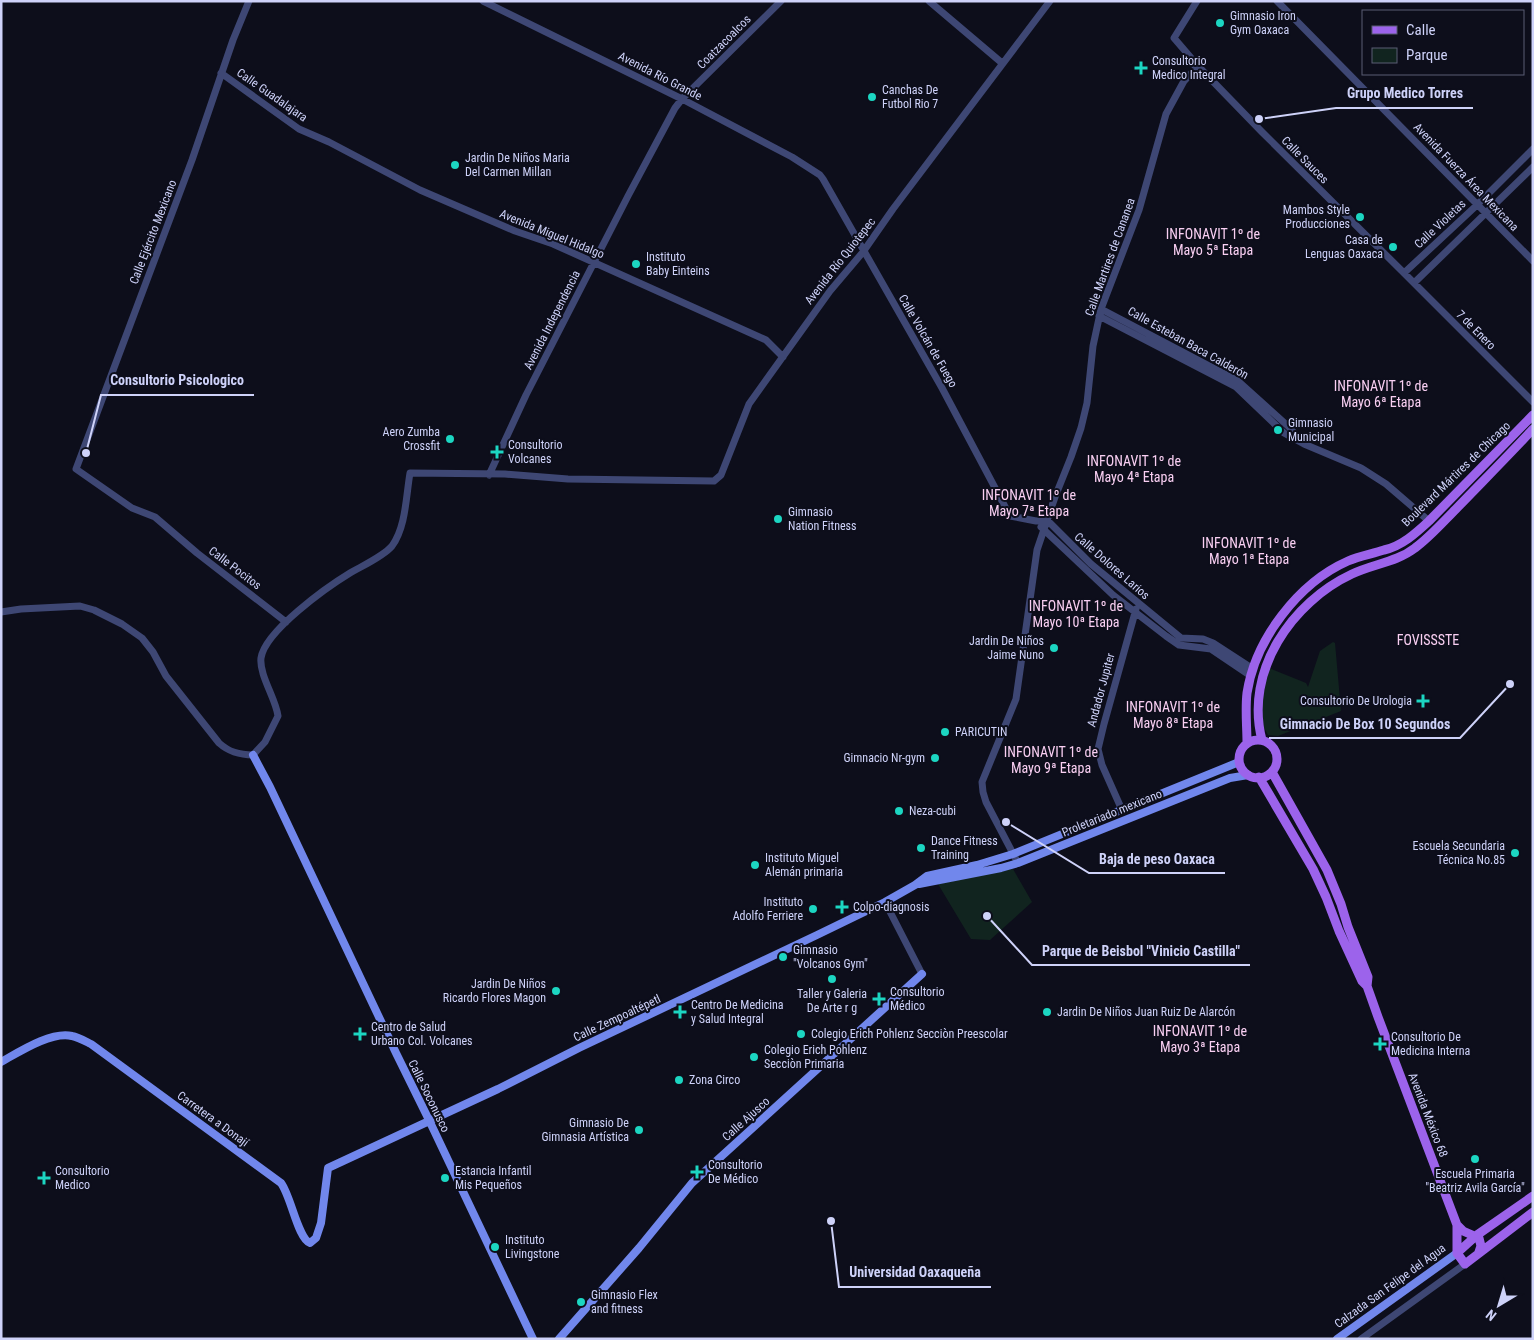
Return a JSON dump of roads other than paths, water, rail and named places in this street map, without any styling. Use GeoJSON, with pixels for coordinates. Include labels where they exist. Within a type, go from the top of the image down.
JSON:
{"type":"FeatureCollection","features":[{"type":"Feature","properties":{"kind":"main road","name":"Boulevard Mártires de Chicago"},"geometry":{"type":"LineString","coordinates":[[1246,743],[1247,693],[1252,672],[1271,628],[1319,578],[1346,562],[1386,550],[1409,538],[1429,521],[1533,415]]}},
{"type":"Feature","properties":{"kind":"main road","name":"Boulevard Mártires de Chicago"},"geometry":{"type":"LineString","coordinates":[[1262,740],[1259,727],[1259,694],[1267,664],[1283,632],[1296,615],[1328,587],[1351,574],[1407,554],[1417,548],[1533,429]]}},
{"type":"Feature","properties":{"kind":"main road"},"geometry":{"type":"LineString","coordinates":[[1484,465],[1492,473]]}},
{"type":"Feature","properties":{"kind":"main road"},"geometry":{"type":"LineString","coordinates":[[1409,538],[1417,548]]}},
{"type":"Feature","properties":{"kind":"main road"},"geometry":{"type":"LineString","coordinates":[[1346,562],[1351,574]]}},
{"type":"Feature","properties":{"kind":"main road"},"geometry":{"type":"LineString","coordinates":[[1264,644],[1275,648]]}},
{"type":"Feature","properties":{"kind":"main road"},"geometry":{"type":"LineString","coordinates":[[1262,740],[1268,742],[1276,753],[1275,766],[1272,772],[1266,776],[1248,775],[1239,762],[1240,752],[1246,743],[1262,740]]}},
{"type":"Feature","properties":{"kind":"main road","name":"Calle Soconusco"},"geometry":{"type":"LineString","coordinates":[[253,755],[274,795],[533,1339]]}},
{"type":"Feature","properties":{"kind":"main road","name":"Proletariado mexicano"},"geometry":{"type":"LineString","coordinates":[[915,885],[926,876],[977,865],[1014,854],[1239,762]]}},
{"type":"Feature","properties":{"kind":"main road","name":"Avenida México 68"},"geometry":{"type":"LineString","coordinates":[[1272,772],[1327,870],[1342,904],[1348,927],[1366,972],[1368,978],[1367,986]]}},
{"type":"Feature","properties":{"kind":"main road","name":"Proletariado mexicano"},"geometry":{"type":"LineString","coordinates":[[915,885],[1018,863],[1230,778],[1248,775]]}},
{"type":"Feature","properties":{"kind":"main road","name":"Avenida México 68"},"geometry":{"type":"LineString","coordinates":[[1259,777],[1313,869],[1362,981],[1367,986],[1411,1108],[1457,1224],[1456,1253]]}},
{"type":"Feature","properties":{"kind":"main road"},"geometry":{"type":"LineString","coordinates":[[1072,831],[1076,840]]}},
{"type":"Feature","properties":{"kind":"main road","name":"Calle Zempoaltépetl"},"geometry":{"type":"LineString","coordinates":[[328,1168],[498,1089],[885,902],[915,885]]}},
{"type":"Feature","properties":{"kind":"main road","name":"Calle Ajusco"},"geometry":{"type":"LineString","coordinates":[[559,1339],[692,1183],[922,974]]}},
{"type":"Feature","properties":{"kind":"main road","name":"Carretera a Donají"},"geometry":{"type":"LineString","coordinates":[[1,1062],[18,1052],[58,1035],[73,1036],[90,1044],[281,1183],[290,1200],[300,1234],[306,1242],[313,1242],[318,1235],[328,1168]]}},
{"type":"Feature","properties":{"kind":"main road"},"geometry":{"type":"LineString","coordinates":[[1533,1196],[1477,1235],[1456,1253],[1465,1264],[1533,1212]]}},
{"type":"Feature","properties":{"kind":"main road"},"geometry":{"type":"LineString","coordinates":[[1457,1224],[1464,1231],[1477,1235],[1480,1242],[1479,1252]]}},
{"type":"Feature","properties":{"kind":"main road","name":"Calzada San Felipe del Agua"},"geometry":{"type":"LineString","coordinates":[[1337,1339],[1456,1253]]}},
{"type":"Feature","properties":{"kind":"street","name":"Calle Ejército Mexicano"},"geometry":{"type":"LineString","coordinates":[[76,469],[192,160],[221,73],[249,1]]}},
{"type":"Feature","properties":{"kind":"street","name":"Avenida Río Grande"},"geometry":{"type":"LineString","coordinates":[[483,1],[682,99],[792,157],[823,179]]}},
{"type":"Feature","properties":{"kind":"street","name":"Coatzacoalcos"},"geometry":{"type":"LineString","coordinates":[[682,99],[781,1]]}},
{"type":"Feature","properties":{"kind":"street"},"geometry":{"type":"LineString","coordinates":[[929,1],[1002,63]]}},
{"type":"Feature","properties":{"kind":"street","name":"Avenida Río Quiotepec"},"geometry":{"type":"LineString","coordinates":[[489,475],[606,480],[714,481],[721,475],[749,404],[830,291],[863,252],[893,209],[1050,1]]}},
{"type":"Feature","properties":{"kind":"street","name":"Calle Sauces"},"geometry":{"type":"LineString","coordinates":[[1197,1],[1174,38],[1198,66],[1330,201],[1404,272]]}},
{"type":"Feature","properties":{"kind":"street","name":"Avenida Fuerza Área Mexicana"},"geometry":{"type":"LineString","coordinates":[[1277,1],[1533,261]]}},
{"type":"Feature","properties":{"kind":"street","name":"Calle Martires de Cananea"},"geometry":{"type":"LineString","coordinates":[[1018,863],[986,802],[982,782],[1016,699],[1037,550],[1081,428],[1087,403],[1093,346],[1100,312],[1139,210],[1166,114],[1184,81],[1198,66]]}},
{"type":"Feature","properties":{"kind":"street","name":"Calle Guadalajara"},"geometry":{"type":"LineString","coordinates":[[221,73],[307,133]]}},
{"type":"Feature","properties":{"kind":"street","name":"Avenida Independencia"},"geometry":{"type":"LineString","coordinates":[[489,475],[526,395],[594,262],[665,126],[682,99]]}},
{"type":"Feature","properties":{"kind":"street","name":"Avenida Miguel Hidalgo"},"geometry":{"type":"LineString","coordinates":[[307,133],[441,200],[594,262],[766,340],[783,357]]}},
{"type":"Feature","properties":{"kind":"street","name":"Calle Violetas"},"geometry":{"type":"LineString","coordinates":[[1404,272],[1477,205],[1533,149]]}},
{"type":"Feature","properties":{"kind":"street","name":"Calle Violetas"},"geometry":{"type":"LineString","coordinates":[[1414,283],[1533,166]]}},
{"type":"Feature","properties":{"kind":"street","name":"Calle Volcán de Fuego"},"geometry":{"type":"LineString","coordinates":[[823,179],[942,388],[1010,516],[1036,521]]}},
{"type":"Feature","properties":{"kind":"street","name":"7 de Enero"},"geometry":{"type":"LineString","coordinates":[[1404,272],[1533,402]]}},
{"type":"Feature","properties":{"kind":"street","name":"Calle Esteban Baca Calderón"},"geometry":{"type":"LineString","coordinates":[[1100,312],[1210,370],[1227,375],[1245,386],[1289,427],[1304,444],[1362,468],[1386,484],[1429,521]]}},
{"type":"Feature","properties":{"kind":"street","name":"Calle Pocitos"},"geometry":{"type":"LineString","coordinates":[[76,469],[132,508],[155,516],[197,553],[286,622]]}},
{"type":"Feature","properties":{"kind":"street"},"geometry":{"type":"LineString","coordinates":[[1,612],[80,606],[94,610],[122,624],[142,638],[153,652],[166,676],[219,743],[227,750],[243,755],[253,755],[265,742],[278,716],[261,659],[274,633],[338,581],[391,546],[400,526],[410,473],[489,475]]}},
{"type":"Feature","properties":{"kind":"street"},"geometry":{"type":"LineString","coordinates":[[1036,521],[1047,520]]}},
{"type":"Feature","properties":{"kind":"street","name":"Calle Dolores Larios"},"geometry":{"type":"LineString","coordinates":[[1047,520],[1070,544],[1088,567],[1135,612],[1179,645],[1212,646]]}},
{"type":"Feature","properties":{"kind":"street","name":"Calle Dolores Larios"},"geometry":{"type":"LineString","coordinates":[[1036,521],[1064,550],[1139,604],[1181,638],[1203,639],[1252,672]]}},
{"type":"Feature","properties":{"kind":"street"},"geometry":{"type":"LineString","coordinates":[[1064,550],[1070,544]]}},
{"type":"Feature","properties":{"kind":"street","name":"Andador Jupiter"},"geometry":{"type":"LineString","coordinates":[[1122,810],[1102,765],[1098,749],[1135,612],[1139,604]]}},
{"type":"Feature","properties":{"kind":"street"},"geometry":{"type":"LineString","coordinates":[[885,902],[922,974]]}},
{"type":"Feature","properties":{"kind":"street"},"geometry":{"type":"LineString","coordinates":[[1361,1339],[1465,1264]]}},
{"type":"Feature","properties":{"kind":"place","name":"Gimnasio Iron Gym Oaxaca"},"geometry":{"type":"Point","coordinates":[1220,23]}},
{"type":"Feature","properties":{"kind":"place","name":"Consultorio Medico Integral"},"geometry":{"type":"Point","coordinates":[1141,68]}},
{"type":"Feature","properties":{"kind":"place","name":"Canchas De Futbol Rio 7"},"geometry":{"type":"Point","coordinates":[872,97]}},
{"type":"Feature","properties":{"kind":"place","name":"Grupo Medico Torres"},"geometry":{"type":"Point","coordinates":[1259,119]}},
{"type":"Feature","properties":{"kind":"place","name":"Jardin De Niños Maria Del Carmen Millan"},"geometry":{"type":"Point","coordinates":[455,165]}},
{"type":"Feature","properties":{"kind":"place","name":"Mambos Style Producciones"},"geometry":{"type":"Point","coordinates":[1360,217]}},
{"type":"Feature","properties":{"kind":"place","name":"Casa de Lenguas Oaxaca"},"geometry":{"type":"Point","coordinates":[1393,247]}},
{"type":"Feature","properties":{"kind":"place","name":"Instituto Baby Einteins"},"geometry":{"type":"Point","coordinates":[636,264]}},
{"type":"Feature","properties":{"kind":"place","name":"Gimnasio Municipal"},"geometry":{"type":"Point","coordinates":[1278,430]}},
{"type":"Feature","properties":{"kind":"place","name":"Aero Zumba Crossfit"},"geometry":{"type":"Point","coordinates":[450,439]}},
{"type":"Feature","properties":{"kind":"place","name":"Consultorio Volcanes"},"geometry":{"type":"Point","coordinates":[497,452]}},
{"type":"Feature","properties":{"kind":"place","name":"Consultorio Psicologico"},"geometry":{"type":"Point","coordinates":[86,453]}},
{"type":"Feature","properties":{"kind":"place","name":"Gimnasio Nation Fitness"},"geometry":{"type":"Point","coordinates":[778,519]}},
{"type":"Feature","properties":{"kind":"place","name":"Jardin De Niños Jaime Nuno"},"geometry":{"type":"Point","coordinates":[1054,648]}},
{"type":"Feature","properties":{"kind":"place","name":"Gimnacio De Box 10 Segundos"},"geometry":{"type":"Point","coordinates":[1510,684]}},
{"type":"Feature","properties":{"kind":"place","name":"Consultorio De Urologia"},"geometry":{"type":"Point","coordinates":[1423,701]}},
{"type":"Feature","properties":{"kind":"place","name":"PARICUTIN"},"geometry":{"type":"Point","coordinates":[945,732]}},
{"type":"Feature","properties":{"kind":"place","name":"Gimnacio Nr-gym"},"geometry":{"type":"Point","coordinates":[935,758]}},
{"type":"Feature","properties":{"kind":"place","name":"Neza-cubi"},"geometry":{"type":"Point","coordinates":[899,811]}},
{"type":"Feature","properties":{"kind":"place","name":"Baja de peso Oaxaca"},"geometry":{"type":"Point","coordinates":[1006,822]}},
{"type":"Feature","properties":{"kind":"place","name":"Dance Fitness Training"},"geometry":{"type":"Point","coordinates":[921,848]}},
{"type":"Feature","properties":{"kind":"place","name":"Escuela Secundaria Técnica No.85"},"geometry":{"type":"Point","coordinates":[1515,853]}},
{"type":"Feature","properties":{"kind":"place","name":"Instituto Miguel Alemán primaria"},"geometry":{"type":"Point","coordinates":[755,865]}},
{"type":"Feature","properties":{"kind":"place","name":"Colpo-diagnosis"},"geometry":{"type":"Point","coordinates":[842,907]}},
{"type":"Feature","properties":{"kind":"place","name":"Instituto Adolfo Ferriere"},"geometry":{"type":"Point","coordinates":[813,909]}},
{"type":"Feature","properties":{"kind":"place","name":"Parque de Beisbol \"Vinicio Castilla\""},"geometry":{"type":"Point","coordinates":[987,916]}},
{"type":"Feature","properties":{"kind":"place","name":"Gimnasio \"Volcanos Gym\""},"geometry":{"type":"Point","coordinates":[783,957]}},
{"type":"Feature","properties":{"kind":"place","name":"Taller y Galeria De Arte r g"},"geometry":{"type":"Point","coordinates":[832,979]}},
{"type":"Feature","properties":{"kind":"place","name":"Jardin De Niños Ricardo Flores Magon"},"geometry":{"type":"Point","coordinates":[556,991]}},
{"type":"Feature","properties":{"kind":"place","name":"Consultorio Médico"},"geometry":{"type":"Point","coordinates":[879,999]}},
{"type":"Feature","properties":{"kind":"place","name":"Centro De Medicina y Salud Integral"},"geometry":{"type":"Point","coordinates":[680,1012]}},
{"type":"Feature","properties":{"kind":"place","name":"Jardin De Niños Juan Ruiz De Alarcón"},"geometry":{"type":"Point","coordinates":[1047,1012]}},
{"type":"Feature","properties":{"kind":"place","name":"Centro de Salud Urbano Col. Volcanes"},"geometry":{"type":"Point","coordinates":[360,1034]}},
{"type":"Feature","properties":{"kind":"place","name":"Colegio Erich Pohlenz Secciòn Preescolar"},"geometry":{"type":"Point","coordinates":[801,1034]}},
{"type":"Feature","properties":{"kind":"place","name":"Consultorio De Medicina Interna"},"geometry":{"type":"Point","coordinates":[1380,1044]}},
{"type":"Feature","properties":{"kind":"place","name":"Colegio Erich Pohlenz Secciòn Primaria"},"geometry":{"type":"Point","coordinates":[754,1057]}},
{"type":"Feature","properties":{"kind":"place","name":"Zona Circo"},"geometry":{"type":"Point","coordinates":[679,1080]}},
{"type":"Feature","properties":{"kind":"place","name":"Gimnasio De Gimnasia Artística"},"geometry":{"type":"Point","coordinates":[639,1130]}},
{"type":"Feature","properties":{"kind":"place","name":"Escuela Primaria \"Beatriz Avila García\""},"geometry":{"type":"Point","coordinates":[1475,1159]}},
{"type":"Feature","properties":{"kind":"place","name":"Consultorio De Médico"},"geometry":{"type":"Point","coordinates":[697,1172]}},
{"type":"Feature","properties":{"kind":"place","name":"Consultorio Medico"},"geometry":{"type":"Point","coordinates":[44,1178]}},
{"type":"Feature","properties":{"kind":"place","name":"Estancia Infantil Mis Pequeños"},"geometry":{"type":"Point","coordinates":[445,1178]}},
{"type":"Feature","properties":{"kind":"place","name":"Universidad Oaxaqueña"},"geometry":{"type":"Point","coordinates":[831,1221]}},
{"type":"Feature","properties":{"kind":"place","name":"Instituto Livingstone"},"geometry":{"type":"Point","coordinates":[495,1247]}},
{"type":"Feature","properties":{"kind":"place","name":"Gimnasio Flex and fitness"},"geometry":{"type":"Point","coordinates":[581,1302]}},
{"type":"Feature","properties":{"kind":"district","name":"INFONAVIT 1º de Mayo 5ª Etapa"},"geometry":{"type":"Point","coordinates":[1213,242]}},
{"type":"Feature","properties":{"kind":"district","name":"INFONAVIT 1º de Mayo 6ª Etapa"},"geometry":{"type":"Point","coordinates":[1381,394]}},
{"type":"Feature","properties":{"kind":"district","name":"INFONAVIT 1º de Mayo 4ª Etapa"},"geometry":{"type":"Point","coordinates":[1134,470]}},
{"type":"Feature","properties":{"kind":"district","name":"INFONAVIT 1º de Mayo 7ª Etapa"},"geometry":{"type":"Point","coordinates":[1029,504]}},
{"type":"Feature","properties":{"kind":"district","name":"INFONAVIT 1º de Mayo 1ª Etapa"},"geometry":{"type":"Point","coordinates":[1249,552]}},
{"type":"Feature","properties":{"kind":"district","name":"INFONAVIT 1º de Mayo 10ª Etapa"},"geometry":{"type":"Point","coordinates":[1076,614]}},
{"type":"Feature","properties":{"kind":"district","name":"FOVISSSTE"},"geometry":{"type":"Point","coordinates":[1428,640]}},
{"type":"Feature","properties":{"kind":"district","name":"INFONAVIT 1º de Mayo 8ª Etapa"},"geometry":{"type":"Point","coordinates":[1173,716]}},
{"type":"Feature","properties":{"kind":"district","name":"INFONAVIT 1º de Mayo 9ª Etapa"},"geometry":{"type":"Point","coordinates":[1051,760]}},
{"type":"Feature","properties":{"kind":"district","name":"INFONAVIT 1º de Mayo 3ª Etapa"},"geometry":{"type":"Point","coordinates":[1200,1040]}}]}
